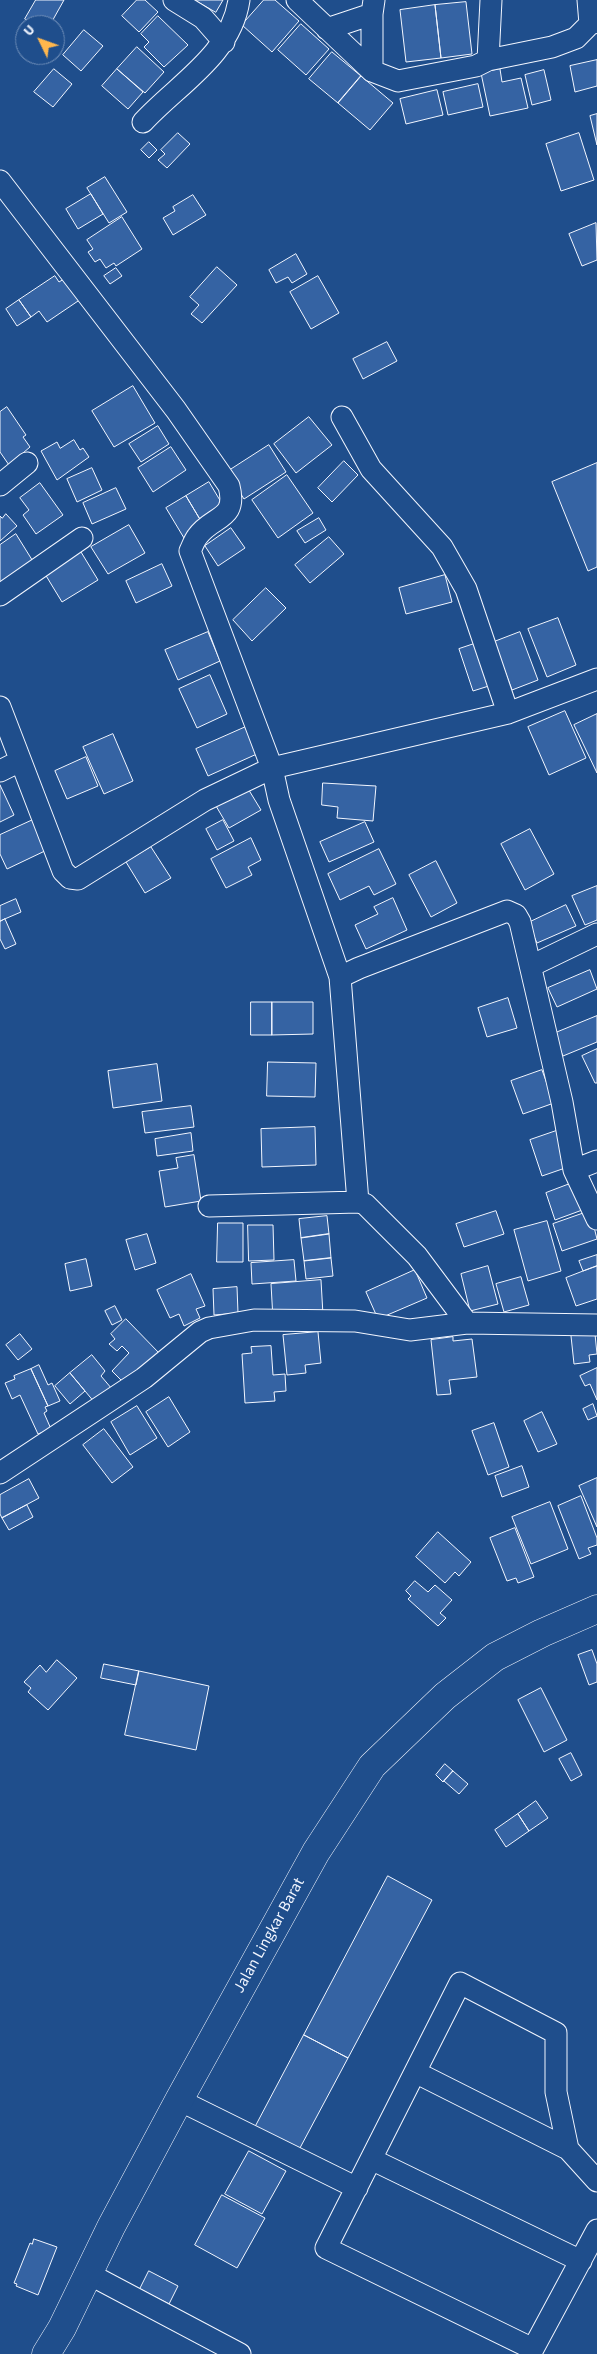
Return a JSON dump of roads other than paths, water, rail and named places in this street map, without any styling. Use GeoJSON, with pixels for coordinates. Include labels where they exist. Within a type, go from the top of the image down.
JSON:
{"type":"FeatureCollection","features":[{"type":"Feature","properties":{"kind":"highway","name":"Jalan Lingkar Barat"},"geometry":{"type":"LineString","coordinates":[[46,2354],[62,2328],[112,2227],[179,2100],[316,1852],[372,1766],[444,1696],[495,1657],[542,1633],[597,1609]]}},
{"type":"Feature","properties":{"kind":"street"},"geometry":{"type":"LineString","coordinates":[[174,0],[203,18],[224,42]]}},
{"type":"Feature","properties":{"kind":"street"},"geometry":{"type":"LineString","coordinates":[[143,122],[206,62],[224,42],[231,28],[239,0]]}},
{"type":"Feature","properties":{"kind":"street"},"geometry":{"type":"LineString","coordinates":[[297,0],[372,71],[398,81],[476,66],[488,60],[552,47],[576,38],[594,23],[588,0]]}},
{"type":"Feature","properties":{"kind":"street"},"geometry":{"type":"LineString","coordinates":[[488,60],[491,0]]}},
{"type":"Feature","properties":{"kind":"street"},"geometry":{"type":"LineString","coordinates":[[327,30],[373,7],[372,71]]}},
{"type":"Feature","properties":{"kind":"street"},"geometry":{"type":"LineString","coordinates":[[0,181],[176,410],[229,486],[232,499],[228,512],[197,536],[190,551],[272,768],[279,800],[340,977],[358,1202]]}},
{"type":"Feature","properties":{"kind":"street"},"geometry":{"type":"LineString","coordinates":[[342,418],[371,470],[442,547],[458,572],[466,589],[508,713]]}},
{"type":"Feature","properties":{"kind":"street"},"geometry":{"type":"LineString","coordinates":[[0,485],[27,463]]}},
{"type":"Feature","properties":{"kind":"street"},"geometry":{"type":"LineString","coordinates":[[0,595],[82,538]]}},
{"type":"Feature","properties":{"kind":"street"},"geometry":{"type":"LineString","coordinates":[[0,707],[63,872],[70,878],[78,879],[205,800],[272,768],[508,713],[597,679]]}},
{"type":"Feature","properties":{"kind":"street"},"geometry":{"type":"LineString","coordinates":[[0,771],[20,761]]}},
{"type":"Feature","properties":{"kind":"street"},"geometry":{"type":"LineString","coordinates":[[340,977],[507,911],[516,915],[520,922],[531,966],[562,1102],[574,1170],[597,1219]]}},
{"type":"Feature","properties":{"kind":"street"},"geometry":{"type":"LineString","coordinates":[[531,966],[597,934]]}},
{"type":"Feature","properties":{"kind":"street"},"geometry":{"type":"LineString","coordinates":[[574,1170],[597,1161]]}},
{"type":"Feature","properties":{"kind":"street"},"geometry":{"type":"LineString","coordinates":[[209,1206],[358,1202],[365,1204],[417,1256],[467,1323]]}},
{"type":"Feature","properties":{"kind":"street"},"geometry":{"type":"LineString","coordinates":[[0,1473],[144,1378],[200,1332],[209,1328],[254,1320],[355,1321],[410,1330],[467,1323],[597,1325]]}},
{"type":"Feature","properties":{"kind":"street"},"geometry":{"type":"LineString","coordinates":[[568,2148],[556,2092],[556,2033],[460,1983],[326,2248],[533,2350],[597,2230]]}},
{"type":"Feature","properties":{"kind":"street"},"geometry":{"type":"LineString","coordinates":[[415,2072],[568,2148],[597,2181]]}},
{"type":"Feature","properties":{"kind":"street"},"geometry":{"type":"LineString","coordinates":[[179,2100],[357,2188]]}},
{"type":"Feature","properties":{"kind":"street"},"geometry":{"type":"LineString","coordinates":[[371,2159],[581,2261]]}},
{"type":"Feature","properties":{"kind":"street"},"geometry":{"type":"LineString","coordinates":[[89,2274],[240,2354]]}}]}
